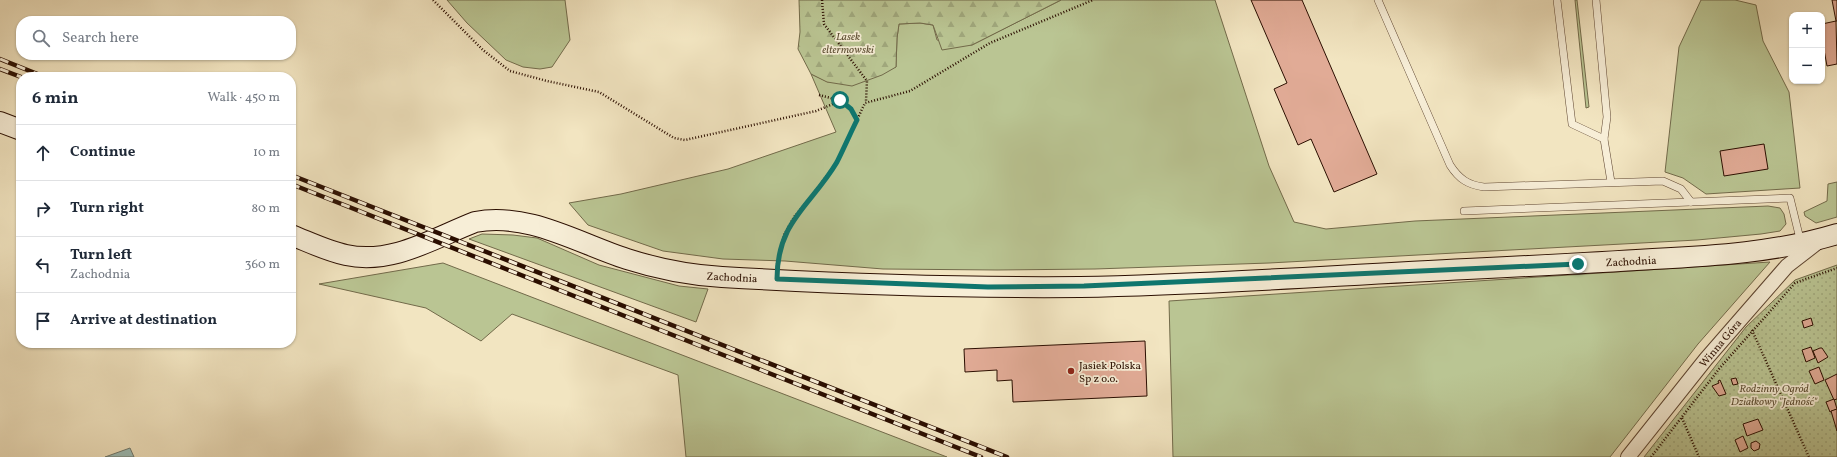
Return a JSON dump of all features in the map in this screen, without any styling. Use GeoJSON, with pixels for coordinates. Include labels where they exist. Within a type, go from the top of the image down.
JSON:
{"type":"FeatureCollection","features":[{"type":"Feature","properties":{"kind":"street"},"geometry":{"type":"LineString","coordinates":[[0,122],[16,128]]}},
{"type":"Feature","properties":{"kind":"street","name":"Zachodnia"},"geometry":{"type":"LineString","coordinates":[[296,237],[337,253],[369,258],[398,253],[475,222],[486,220],[512,220],[542,227],[626,259],[675,272],[725,277],[988,287],[1100,286],[1239,281],[1691,257],[1761,250],[1801,243],[1829,236]]}},
{"type":"Feature","properties":{"kind":"street","name":"Winna Góra"},"geometry":{"type":"LineString","coordinates":[[1628,457],[1706,358],[1787,266],[1829,236]]}},
{"type":"Feature","properties":{"kind":"lane"},"geometry":{"type":"LineString","coordinates":[[1378,0],[1450,165],[1459,177],[1472,185],[1484,187],[1663,181],[1681,189],[1691,202]]}},
{"type":"Feature","properties":{"kind":"lane"},"geometry":{"type":"LineString","coordinates":[[1557,0],[1572,124],[1604,138]]}},
{"type":"Feature","properties":{"kind":"lane"},"geometry":{"type":"LineString","coordinates":[[1596,0],[1607,117],[1604,138],[1611,182]]}},
{"type":"Feature","properties":{"kind":"lane"},"geometry":{"type":"LineString","coordinates":[[1464,210],[1790,198],[1801,243]]}},
{"type":"Feature","properties":{"kind":"path"},"geometry":{"type":"LineString","coordinates":[[433,0],[483,50],[510,71],[547,81],[600,92],[674,138],[685,140],[816,111],[840,100]]}},
{"type":"Feature","properties":{"kind":"path"},"geometry":{"type":"LineString","coordinates":[[822,0],[824,24],[867,81],[866,102]]}},
{"type":"Feature","properties":{"kind":"path"},"geometry":{"type":"LineString","coordinates":[[777,279],[780,250],[784,235],[794,218],[812,197],[837,162],[864,103],[910,91],[990,43],[1093,0]]}},
{"type":"Feature","properties":{"kind":"path"},"geometry":{"type":"LineString","coordinates":[[819,95],[840,100],[851,109],[857,120]]}},
{"type":"Feature","properties":{"kind":"path"},"geometry":{"type":"LineString","coordinates":[[1651,457],[1752,330],[1794,283],[1837,268]]}},
{"type":"Feature","properties":{"kind":"path"},"geometry":{"type":"LineString","coordinates":[[1752,330],[1809,457]]}},
{"type":"Feature","properties":{"kind":"path"},"geometry":{"type":"LineString","coordinates":[[1682,418],[1699,457]]}},
{"type":"Feature","properties":{"kind":"green space"},"geometry":{"type":"Polygon","coordinates":[[[447,0],[565,0],[570,40],[552,67],[540,69],[523,67],[506,60],[467,23],[447,0]]]}},
{"type":"Feature","properties":{"kind":"green space","name":"Lasek eltermowski"},"geometry":{"type":"Polygon","coordinates":[[[799,0],[1061,0],[972,45],[942,50],[933,25],[920,23],[899,24],[896,67],[882,75],[852,86],[827,82],[811,74],[798,49],[800,32],[799,0]]]}},
{"type":"Feature","properties":{"kind":"green space"},"geometry":{"type":"Polygon","coordinates":[[[1061,0],[1215,0],[1269,166],[1294,222],[1326,229],[1415,221],[1768,206],[1780,208],[1784,214],[1786,224],[1780,231],[1697,240],[1269,263],[1095,269],[883,269],[785,261],[723,259],[663,251],[588,225],[569,203],[621,194],[728,169],[836,132],[811,74],[828,82],[896,67],[899,24],[920,23],[933,25],[937,40],[972,45],[1061,0]]]}},
{"type":"Feature","properties":{"kind":"green space"},"geometry":{"type":"Polygon","coordinates":[[[1575,0],[1577,0],[1589,107],[1586,108],[1575,0]]]}},
{"type":"Feature","properties":{"kind":"green space"},"geometry":{"type":"Polygon","coordinates":[[[1701,0],[1735,0],[1756,5],[1763,41],[1789,92],[1800,188],[1706,194],[1683,178],[1665,172],[1679,47],[1701,0]]]}},
{"type":"Feature","properties":{"kind":"green space"},"geometry":{"type":"Polygon","coordinates":[[[1837,182],[1837,217],[1816,223],[1805,216],[1804,212],[1827,201],[1828,184],[1837,182]]]}},
{"type":"Feature","properties":{"kind":"green space"},"geometry":{"type":"Polygon","coordinates":[[[482,234],[513,235],[537,238],[599,265],[679,286],[708,289],[696,322],[469,239],[482,234]]]}},
{"type":"Feature","properties":{"kind":"green space"},"geometry":{"type":"Polygon","coordinates":[[[1770,262],[1698,344],[1610,457],[1173,457],[1169,301],[1770,262]]]}},
{"type":"Feature","properties":{"kind":"green space"},"geometry":{"type":"Polygon","coordinates":[[[443,263],[947,457],[686,457],[678,375],[512,314],[481,341],[426,308],[319,284],[443,263]]]}},
{"type":"Feature","properties":{"kind":"green space","name":"Rodzinny Ogród Działkowy \"Jedność\""},"geometry":{"type":"Polygon","coordinates":[[[1837,265],[1837,457],[1644,457],[1746,327],[1795,280],[1837,265]]]}},
{"type":"Feature","properties":{"kind":"water"},"geometry":{"type":"Polygon","coordinates":[[[130,448],[134,457],[105,457],[130,448]]]}},
{"type":"Feature","properties":{"kind":"building"},"geometry":{"type":"Polygon","coordinates":[[[1251,0],[1302,0],[1377,174],[1334,192],[1311,139],[1298,145],[1274,89],[1287,83],[1251,0]]]}},
{"type":"Feature","properties":{"kind":"building"},"geometry":{"type":"Polygon","coordinates":[[[1832,0],[1837,0],[1837,21],[1836,21],[1832,0]]]}},
{"type":"Feature","properties":{"kind":"building"},"geometry":{"type":"Polygon","coordinates":[[[1836,21],[1837,64],[1827,66],[1825,55],[1825,23],[1836,21]]]}},
{"type":"Feature","properties":{"kind":"building"},"geometry":{"type":"Polygon","coordinates":[[[1764,144],[1768,169],[1724,176],[1720,151],[1764,144]]]}},
{"type":"Feature","properties":{"kind":"building"},"geometry":{"type":"Polygon","coordinates":[[[1811,318],[1813,325],[1804,328],[1802,321],[1811,318]]]}},
{"type":"Feature","properties":{"kind":"building","name":"Jasiek Polska Sp z o.o."},"geometry":{"type":"Polygon","coordinates":[[[1145,341],[1147,396],[1013,402],[1012,380],[997,381],[997,370],[965,372],[964,349],[1145,341]]]}},
{"type":"Feature","properties":{"kind":"building"},"geometry":{"type":"Polygon","coordinates":[[[1811,347],[1815,358],[1806,362],[1802,350],[1811,347]]]}},
{"type":"Feature","properties":{"kind":"building"},"geometry":{"type":"Polygon","coordinates":[[[1822,348],[1828,357],[1818,363],[1813,351],[1822,348]]]}},
{"type":"Feature","properties":{"kind":"building"},"geometry":{"type":"Polygon","coordinates":[[[1819,367],[1824,380],[1815,384],[1809,371],[1819,367]]]}},
{"type":"Feature","properties":{"kind":"building"},"geometry":{"type":"Polygon","coordinates":[[[1837,374],[1837,399],[1834,400],[1825,380],[1837,374]]]}},
{"type":"Feature","properties":{"kind":"building"},"geometry":{"type":"Polygon","coordinates":[[[1736,378],[1738,384],[1733,385],[1731,379],[1736,378]]]}},
{"type":"Feature","properties":{"kind":"building"},"geometry":{"type":"Polygon","coordinates":[[[1720,380],[1726,394],[1719,396],[1712,386],[1719,383],[1718,381],[1720,380]]]}},
{"type":"Feature","properties":{"kind":"building"},"geometry":{"type":"Polygon","coordinates":[[[1834,399],[1837,409],[1830,412],[1826,402],[1834,399]]]}},
{"type":"Feature","properties":{"kind":"building"},"geometry":{"type":"Polygon","coordinates":[[[1837,409],[1837,431],[1831,411],[1837,409]]]}},
{"type":"Feature","properties":{"kind":"building"},"geometry":{"type":"Polygon","coordinates":[[[1758,419],[1763,430],[1747,436],[1743,424],[1758,419]]]}},
{"type":"Feature","properties":{"kind":"building"},"geometry":{"type":"Polygon","coordinates":[[[1743,436],[1748,448],[1740,452],[1735,440],[1743,436]]]}},
{"type":"Feature","properties":{"kind":"building"},"geometry":{"type":"Polygon","coordinates":[[[1756,441],[1760,444],[1759,449],[1754,451],[1751,448],[1751,443],[1756,441]]]}},
{"type":"Feature","properties":{"kind":"railway"},"geometry":{"type":"LineString","coordinates":[[0,59],[32,72]]}},
{"type":"Feature","properties":{"kind":"railway"},"geometry":{"type":"LineString","coordinates":[[0,69],[16,75]]}},
{"type":"Feature","properties":{"kind":"railway"},"geometry":{"type":"LineString","coordinates":[[296,177],[1007,457]]}},
{"type":"Feature","properties":{"kind":"railway"},"geometry":{"type":"LineString","coordinates":[[296,186],[981,457]]}},
{"type":"Feature","properties":{"kind":"place","name":"Jasiek Polska Sp z o.o."},"geometry":{"type":"Point","coordinates":[1071,371]}},
{"type":"Feature","properties":{"kind":"route"},"geometry":{"type":"LineString","coordinates":[[840,100],[851,109],[857,120],[837,162],[812,197],[794,218],[784,235],[777,267],[777,279],[988,287],[1084,286],[1239,281],[1578,264]]}}]}
